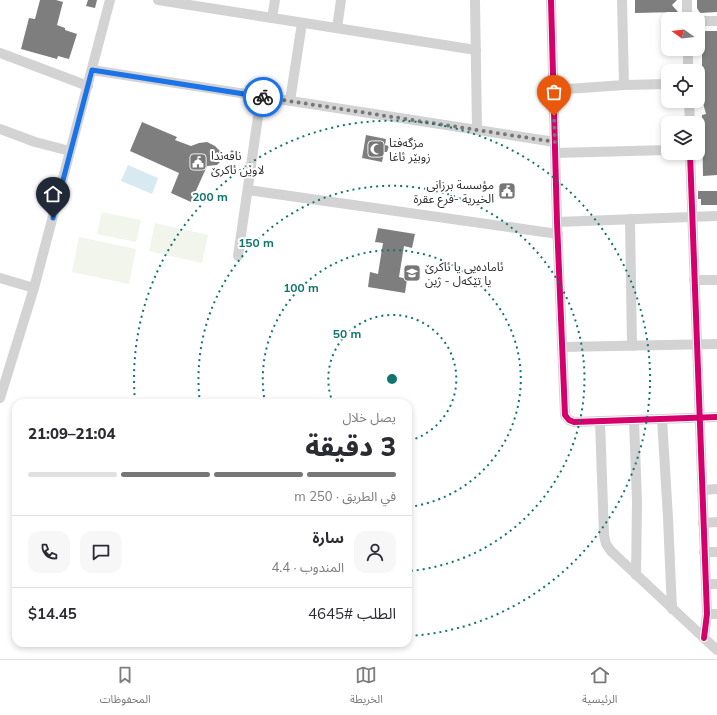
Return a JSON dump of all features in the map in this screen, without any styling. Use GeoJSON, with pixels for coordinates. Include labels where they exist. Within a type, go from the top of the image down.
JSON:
{"type":"FeatureCollection","features":[{"type":"Feature","properties":{"kind":"street"},"geometry":{"type":"LineString","coordinates":[[0,398],[34,288],[110,0]]}},
{"type":"Feature","properties":{"kind":"street"},"geometry":{"type":"LineString","coordinates":[[158,0],[476,50]]}},
{"type":"Feature","properties":{"kind":"street"},"geometry":{"type":"LineString","coordinates":[[272,18],[275,0]]}},
{"type":"Feature","properties":{"kind":"street"},"geometry":{"type":"LineString","coordinates":[[337,28],[341,0]]}},
{"type":"Feature","properties":{"kind":"street"},"geometry":{"type":"LineString","coordinates":[[475,0],[478,130]]}},
{"type":"Feature","properties":{"kind":"street"},"geometry":{"type":"LineString","coordinates":[[551,0],[557,222],[566,418],[574,422],[600,422],[717,417]]}},
{"type":"Feature","properties":{"kind":"street"},"geometry":{"type":"LineString","coordinates":[[622,0],[624,85]]}},
{"type":"Feature","properties":{"kind":"street"},"geometry":{"type":"LineString","coordinates":[[687,0],[687,12]]}},
{"type":"Feature","properties":{"kind":"street"},"geometry":{"type":"LineString","coordinates":[[705,21],[717,21]]}},
{"type":"Feature","properties":{"kind":"street"},"geometry":{"type":"LineString","coordinates":[[290,101],[302,23]]}},
{"type":"Feature","properties":{"kind":"street"},"geometry":{"type":"LineString","coordinates":[[0,53],[88,86]]}},
{"type":"Feature","properties":{"kind":"street"},"geometry":{"type":"LineString","coordinates":[[92,70],[555,142]]}},
{"type":"Feature","properties":{"kind":"street"},"geometry":{"type":"LineString","coordinates":[[554,90],[661,84]]}},
{"type":"Feature","properties":{"kind":"street"},"geometry":{"type":"LineString","coordinates":[[238,256],[261,96]]}},
{"type":"Feature","properties":{"kind":"street"},"geometry":{"type":"LineString","coordinates":[[1,132],[70,151]]}},
{"type":"Feature","properties":{"kind":"street"},"geometry":{"type":"LineString","coordinates":[[555,153],[661,150]]}},
{"type":"Feature","properties":{"kind":"street"},"geometry":{"type":"LineString","coordinates":[[690,160],[704,552],[706,584],[712,614],[704,638]]}},
{"type":"Feature","properties":{"kind":"street"},"geometry":{"type":"LineString","coordinates":[[248,190],[558,234]]}},
{"type":"Feature","properties":{"kind":"street"},"geometry":{"type":"LineString","coordinates":[[557,222],[717,216]]}},
{"type":"Feature","properties":{"kind":"street"},"geometry":{"type":"LineString","coordinates":[[630,219],[632,346]]}},
{"type":"Feature","properties":{"kind":"street"},"geometry":{"type":"LineString","coordinates":[[0,278],[34,288]]}},
{"type":"Feature","properties":{"kind":"street"},"geometry":{"type":"LineString","coordinates":[[694,280],[717,280]]}},
{"type":"Feature","properties":{"kind":"street"},"geometry":{"type":"LineString","coordinates":[[562,347],[717,344]]}},
{"type":"Feature","properties":{"kind":"street"},"geometry":{"type":"LineString","coordinates":[[662,419],[669,526],[672,609]]}},
{"type":"Feature","properties":{"kind":"street"},"geometry":{"type":"LineString","coordinates":[[634,420],[637,502],[636,575]]}},
{"type":"Feature","properties":{"kind":"street"},"geometry":{"type":"LineString","coordinates":[[600,422],[606,544],[611,551],[636,575],[715,647]]}},
{"type":"Feature","properties":{"kind":"street"},"geometry":{"type":"LineString","coordinates":[[702,490],[717,489]]}},
{"type":"Feature","properties":{"kind":"street"},"geometry":{"type":"LineString","coordinates":[[703,522],[717,522]]}},
{"type":"Feature","properties":{"kind":"street"},"geometry":{"type":"LineString","coordinates":[[704,552],[717,552]]}},
{"type":"Feature","properties":{"kind":"street"},"geometry":{"type":"LineString","coordinates":[[706,584],[717,584]]}},
{"type":"Feature","properties":{"kind":"shaded area"},"geometry":{"type":"Polygon","coordinates":[[[128,165],[158,178],[152,194],[121,181],[128,165]]]}},
{"type":"Feature","properties":{"kind":"shaded area"},"geometry":{"type":"Polygon","coordinates":[[[102,212],[141,220],[136,242],[97,234],[102,212]]]}},
{"type":"Feature","properties":{"kind":"shaded area"},"geometry":{"type":"Polygon","coordinates":[[[155,223],[208,235],[202,263],[149,251],[155,223]]]}},
{"type":"Feature","properties":{"kind":"shaded area"},"geometry":{"type":"Polygon","coordinates":[[[79,237],[136,249],[129,284],[72,272],[79,237]]]}},
{"type":"Feature","properties":{"kind":"building"},"geometry":{"type":"Polygon","coordinates":[[[40,0],[56,0],[63,2],[57,25],[65,28],[65,30],[77,34],[69,59],[58,56],[57,59],[21,49],[29,18],[35,19],[40,0]]]}},
{"type":"Feature","properties":{"kind":"building"},"geometry":{"type":"Polygon","coordinates":[[[88,0],[97,0],[95,8],[86,6],[88,0]]]}},
{"type":"Feature","properties":{"kind":"building"},"geometry":{"type":"Polygon","coordinates":[[[635,0],[677,0],[672,5],[678,12],[635,13],[635,0]]]}},
{"type":"Feature","properties":{"kind":"building"},"geometry":{"type":"Polygon","coordinates":[[[697,0],[717,0],[717,12],[699,12],[697,8],[697,0]]]}},
{"type":"Feature","properties":{"kind":"building"},"geometry":{"type":"Polygon","coordinates":[[[705,31],[717,31],[717,175],[703,176],[703,160],[705,160],[705,116],[702,115],[706,114],[704,108],[705,64],[702,64],[702,56],[705,56],[705,31]]]}},
{"type":"Feature","properties":{"kind":"building","name":"ناڤەندا لاوێن ئاکرێ"},"geometry":{"type":"Polygon","coordinates":[[[142,122],[177,137],[175,140],[191,146],[207,142],[215,146],[223,155],[222,160],[217,165],[207,166],[191,202],[171,193],[179,173],[130,151],[142,122]]]}},
{"type":"Feature","properties":{"kind":"building","name":"مزگەفتا زوبێر ئاغا"},"geometry":{"type":"Polygon","coordinates":[[[366,135],[386,139],[385,145],[389,146],[387,152],[384,152],[382,162],[362,158],[366,135]]]}},
{"type":"Feature","properties":{"kind":"building"},"geometry":{"type":"Polygon","coordinates":[[[698,191],[717,191],[717,205],[701,205],[701,199],[698,199],[698,191]]]}},
{"type":"Feature","properties":{"kind":"building"},"geometry":{"type":"Polygon","coordinates":[[[378,228],[415,234],[412,248],[404,246],[399,277],[407,279],[405,293],[368,287],[370,272],[378,274],[383,243],[375,242],[378,228]]]}},
{"type":"Feature","properties":{"kind":"cycle path"},"geometry":{"type":"LineString","coordinates":[[551,0],[557,222],[565,415],[569,420],[574,422],[717,417]]}},
{"type":"Feature","properties":{"kind":"cycle path"},"geometry":{"type":"LineString","coordinates":[[690,160],[707,614],[704,638]]}},
{"type":"Feature","properties":{"kind":"way so far"},"geometry":{"type":"LineString","coordinates":[[263,97],[555,142],[554,116]]}},
{"type":"Feature","properties":{"kind":"place","name":"مزگەفتا زوبێر ئاغا"},"geometry":{"type":"Point","coordinates":[376,149]}},
{"type":"Feature","properties":{"kind":"place","name":"ناڤەندا لاوێن ئاکرێ"},"geometry":{"type":"Point","coordinates":[198,162]}},
{"type":"Feature","properties":{"kind":"place","name":"مؤسسة برزانى الخيرية -فرع عقرة"},"geometry":{"type":"Point","coordinates":[507,191]}},
{"type":"Feature","properties":{"kind":"place","name":"ئامادەیی یا ئاکرێ یا تێکەل - ژین"},"geometry":{"type":"Point","coordinates":[412,273]}},
{"type":"Feature","properties":{"kind":"route"},"geometry":{"type":"LineString","coordinates":[[53,218],[92,70],[263,97]]}}]}
